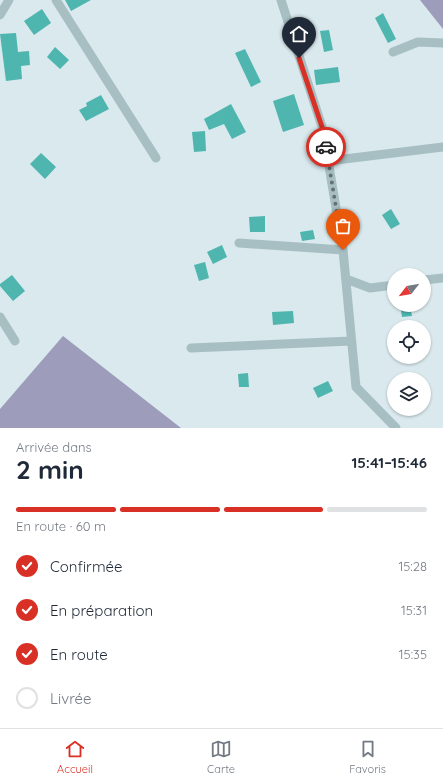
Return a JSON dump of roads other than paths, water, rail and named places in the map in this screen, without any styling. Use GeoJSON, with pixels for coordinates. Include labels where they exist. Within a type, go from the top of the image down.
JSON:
{"type":"FeatureCollection","features":[{"type":"Feature","properties":{"kind":"street"},"geometry":{"type":"LineString","coordinates":[[0,15],[9,0]]}},
{"type":"Feature","properties":{"kind":"street"},"geometry":{"type":"LineString","coordinates":[[56,0],[156,158]]}},
{"type":"Feature","properties":{"kind":"street"},"geometry":{"type":"LineString","coordinates":[[281,0],[323,130],[343,250],[356,387],[396,428]]}},
{"type":"Feature","properties":{"kind":"street"},"geometry":{"type":"LineString","coordinates":[[393,52],[418,42],[443,43]]}},
{"type":"Feature","properties":{"kind":"street"},"geometry":{"type":"LineString","coordinates":[[328,161],[443,147]]}},
{"type":"Feature","properties":{"kind":"street"},"geometry":{"type":"LineString","coordinates":[[239,244],[343,250]]}},
{"type":"Feature","properties":{"kind":"street"},"geometry":{"type":"LineString","coordinates":[[431,279],[443,278]]}},
{"type":"Feature","properties":{"kind":"street"},"geometry":{"type":"LineString","coordinates":[[346,279],[370,288],[387,286]]}},
{"type":"Feature","properties":{"kind":"street"},"geometry":{"type":"LineString","coordinates":[[0,317],[15,341]]}},
{"type":"Feature","properties":{"kind":"street"},"geometry":{"type":"LineString","coordinates":[[191,348],[351,341]]}}]}
